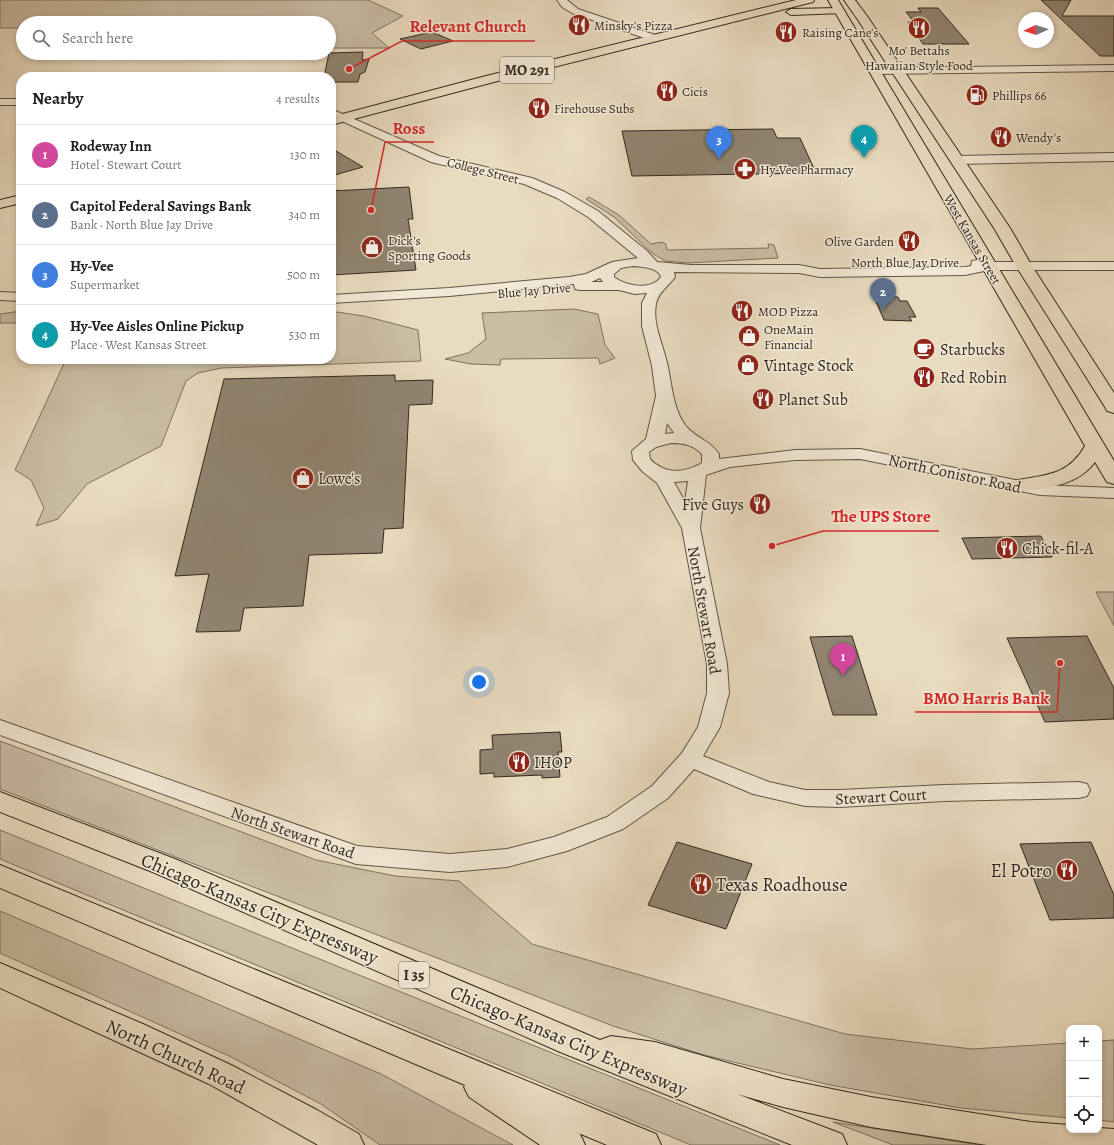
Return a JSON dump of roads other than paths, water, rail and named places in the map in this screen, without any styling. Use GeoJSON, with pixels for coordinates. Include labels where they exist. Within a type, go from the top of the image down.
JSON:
{"type":"FeatureCollection","features":[{"type":"Feature","properties":{"kind":"main road","name":"West Kansas Street"},"geometry":{"type":"LineString","coordinates":[[833,0],[1114,478]]}},
{"type":"Feature","properties":{"kind":"main road","name":"West Kansas Street"},"geometry":{"type":"LineString","coordinates":[[849,0],[863,18],[1002,228],[1024,266],[1114,407]]}},
{"type":"Feature","properties":{"kind":"main road","name":"MO 291"},"geometry":{"type":"LineString","coordinates":[[336,120],[804,1]]}},
{"type":"Feature","properties":{"kind":"main road"},"geometry":{"type":"LineString","coordinates":[[863,18],[866,3]]}},
{"type":"Feature","properties":{"kind":"main road"},"geometry":{"type":"LineString","coordinates":[[750,15],[815,10],[839,11]]}},
{"type":"Feature","properties":{"kind":"main road"},"geometry":{"type":"LineString","coordinates":[[0,204],[16,200]]}},
{"type":"Feature","properties":{"kind":"main road"},"geometry":{"type":"LineString","coordinates":[[1016,486],[1049,482],[1069,474],[1085,462],[1095,446]]}},
{"type":"Feature","properties":{"kind":"main road","name":"Chicago-Kansas City Expressway"},"geometry":{"type":"LineString","coordinates":[[0,802],[165,866],[571,1043],[830,1145]]}},
{"type":"Feature","properties":{"kind":"main road"},"geometry":{"type":"LineString","coordinates":[[0,876],[644,1145]]}},
{"type":"Feature","properties":{"kind":"main road","name":"North Church Road"},"geometry":{"type":"LineString","coordinates":[[0,975],[190,1059],[305,1118],[347,1145]]}},
{"type":"Feature","properties":{"kind":"main road"},"geometry":{"type":"LineString","coordinates":[[571,1043],[655,1056],[783,1093],[871,1112],[1031,1137],[1114,1144]]}},
{"type":"Feature","properties":{"kind":"main road"},"geometry":{"type":"LineString","coordinates":[[439,1059],[568,1145]]}},
{"type":"Feature","properties":{"kind":"street"},"geometry":{"type":"LineString","coordinates":[[562,0],[565,5],[576,11],[654,38]]}},
{"type":"Feature","properties":{"kind":"street"},"geometry":{"type":"LineString","coordinates":[[875,70],[1114,68]]}},
{"type":"Feature","properties":{"kind":"street"},"geometry":{"type":"LineString","coordinates":[[0,102],[16,102]]}},
{"type":"Feature","properties":{"kind":"street","name":"College Street"},"geometry":{"type":"LineString","coordinates":[[336,114],[435,158],[528,182],[561,195],[593,214],[615,235],[635,248],[653,265],[667,273],[668,277],[662,284]]}},
{"type":"Feature","properties":{"kind":"street"},"geometry":{"type":"LineString","coordinates":[[957,160],[1114,157]]}},
{"type":"Feature","properties":{"kind":"street","name":"College Street"},"geometry":{"type":"LineString","coordinates":[[614,267],[622,259],[620,246],[615,235]]}},
{"type":"Feature","properties":{"kind":"street","name":"Blue Jay Drive"},"geometry":{"type":"LineString","coordinates":[[336,299],[450,292],[569,281],[589,278],[614,267],[633,262],[653,265]]}},
{"type":"Feature","properties":{"kind":"street","name":"North Blue Jay Drive"},"geometry":{"type":"LineString","coordinates":[[653,265],[691,270],[799,269],[820,273],[966,271],[989,266],[1114,266]]}},
{"type":"Feature","properties":{"kind":"street"},"geometry":{"type":"LineString","coordinates":[[614,267],[607,273],[607,278],[622,287],[649,326]]}},
{"type":"Feature","properties":{"kind":"street","name":"North Blue Jay Drive"},"geometry":{"type":"LineString","coordinates":[[662,284],[690,275],[732,270]]}},
{"type":"Feature","properties":{"kind":"street"},"geometry":{"type":"LineString","coordinates":[[662,284],[649,303],[649,326],[660,366],[664,396],[677,426],[696,442]]}},
{"type":"Feature","properties":{"kind":"street","name":"Blue Jay Drive"},"geometry":{"type":"LineString","coordinates":[[450,292],[494,294],[564,287],[622,287],[643,289],[662,284]]}},
{"type":"Feature","properties":{"kind":"street"},"geometry":{"type":"LineString","coordinates":[[0,296],[16,297]]}},
{"type":"Feature","properties":{"kind":"street"},"geometry":{"type":"LineString","coordinates":[[654,441],[660,426],[660,415],[664,396]]}},
{"type":"Feature","properties":{"kind":"street","name":"North Conistor Road"},"geometry":{"type":"LineString","coordinates":[[654,441],[671,438],[696,442],[717,449],[795,455]]}},
{"type":"Feature","properties":{"kind":"street","name":"North Stewart Road"},"geometry":{"type":"LineString","coordinates":[[0,727],[356,855],[450,863],[507,858],[559,845],[614,823],[660,792],[690,758],[710,727],[718,693],[717,664],[691,528],[664,480],[644,465],[640,458],[641,452],[645,446],[654,441]]}},
{"type":"Feature","properties":{"kind":"street","name":"North Stewart Road"},"geometry":{"type":"LineString","coordinates":[[691,528],[701,472],[710,465],[711,454],[696,442]]}},
{"type":"Feature","properties":{"kind":"street","name":"North Conistor Road"},"geometry":{"type":"LineString","coordinates":[[656,473],[677,477],[701,472],[727,462],[795,455],[860,454],[1016,486],[1062,492],[1114,493]]}},
{"type":"Feature","properties":{"kind":"street","name":"Stewart Court"},"geometry":{"type":"LineString","coordinates":[[690,758],[740,780],[778,792],[805,798],[840,799],[924,794],[1079,790]]}},
{"type":"Feature","properties":{"kind":"place","name":"Minsky's Pizza"},"geometry":{"type":"Point","coordinates":[579,25]}},
{"type":"Feature","properties":{"kind":"place","name":"Mo' Bettahs Hawaiian Style Food"},"geometry":{"type":"Point","coordinates":[919,28]}},
{"type":"Feature","properties":{"kind":"place","name":"Raising Cane's"},"geometry":{"type":"Point","coordinates":[786,32]}},
{"type":"Feature","properties":{"kind":"place","name":"Relevant Church"},"geometry":{"type":"Point","coordinates":[349,69]}},
{"type":"Feature","properties":{"kind":"place","name":"Cicis"},"geometry":{"type":"Point","coordinates":[667,91]}},
{"type":"Feature","properties":{"kind":"place","name":"Phillips 66"},"geometry":{"type":"Point","coordinates":[977,95]}},
{"type":"Feature","properties":{"kind":"place","name":"Firehouse Subs"},"geometry":{"type":"Point","coordinates":[539,108]}},
{"type":"Feature","properties":{"kind":"place","name":"Wendy's"},"geometry":{"type":"Point","coordinates":[1001,137]}},
{"type":"Feature","properties":{"kind":"place","name":"Hy-Vee Aisles Online Pickup"},"geometry":{"type":"Point","coordinates":[864,158]}},
{"type":"Feature","properties":{"kind":"place","name":"Hy-Vee"},"geometry":{"type":"Point","coordinates":[719,159]}},
{"type":"Feature","properties":{"kind":"place","name":"Hy-Vee Pharmacy"},"geometry":{"type":"Point","coordinates":[745,169]}},
{"type":"Feature","properties":{"kind":"place","name":"Ross"},"geometry":{"type":"Point","coordinates":[371,210]}},
{"type":"Feature","properties":{"kind":"place","name":"Olive Garden"},"geometry":{"type":"Point","coordinates":[909,241]}},
{"type":"Feature","properties":{"kind":"place","name":"Dick's Sporting Goods"},"geometry":{"type":"Point","coordinates":[372,247]}},
{"type":"Feature","properties":{"kind":"place","name":"MOD Pizza"},"geometry":{"type":"Point","coordinates":[742,311]}},
{"type":"Feature","properties":{"kind":"place","name":"Capitol Federal Savings Bank"},"geometry":{"type":"Point","coordinates":[883,311]}},
{"type":"Feature","properties":{"kind":"place","name":"OneMain Financial"},"geometry":{"type":"Point","coordinates":[749,336]}},
{"type":"Feature","properties":{"kind":"place","name":"Starbucks"},"geometry":{"type":"Point","coordinates":[924,349]}},
{"type":"Feature","properties":{"kind":"place","name":"Vintage Stock"},"geometry":{"type":"Point","coordinates":[748,365]}},
{"type":"Feature","properties":{"kind":"place","name":"Red Robin"},"geometry":{"type":"Point","coordinates":[924,377]}},
{"type":"Feature","properties":{"kind":"place","name":"Planet Sub"},"geometry":{"type":"Point","coordinates":[763,399]}},
{"type":"Feature","properties":{"kind":"place","name":"Lowe's"},"geometry":{"type":"Point","coordinates":[303,478]}},
{"type":"Feature","properties":{"kind":"place","name":"Five Guys"},"geometry":{"type":"Point","coordinates":[760,504]}},
{"type":"Feature","properties":{"kind":"place","name":"The UPS Store"},"geometry":{"type":"Point","coordinates":[772,546]}},
{"type":"Feature","properties":{"kind":"place","name":"Chick-fil-A"},"geometry":{"type":"Point","coordinates":[1007,548]}},
{"type":"Feature","properties":{"kind":"place","name":"BMO Harris Bank"},"geometry":{"type":"Point","coordinates":[1060,663]}},
{"type":"Feature","properties":{"kind":"place","name":"Rodeway Inn"},"geometry":{"type":"Point","coordinates":[843,676]}},
{"type":"Feature","properties":{"kind":"place","name":"IHOP"},"geometry":{"type":"Point","coordinates":[519,762]}},
{"type":"Feature","properties":{"kind":"place","name":"El Potro"},"geometry":{"type":"Point","coordinates":[1067,870]}},
{"type":"Feature","properties":{"kind":"place","name":"Texas Roadhouse"},"geometry":{"type":"Point","coordinates":[701,884]}}]}
